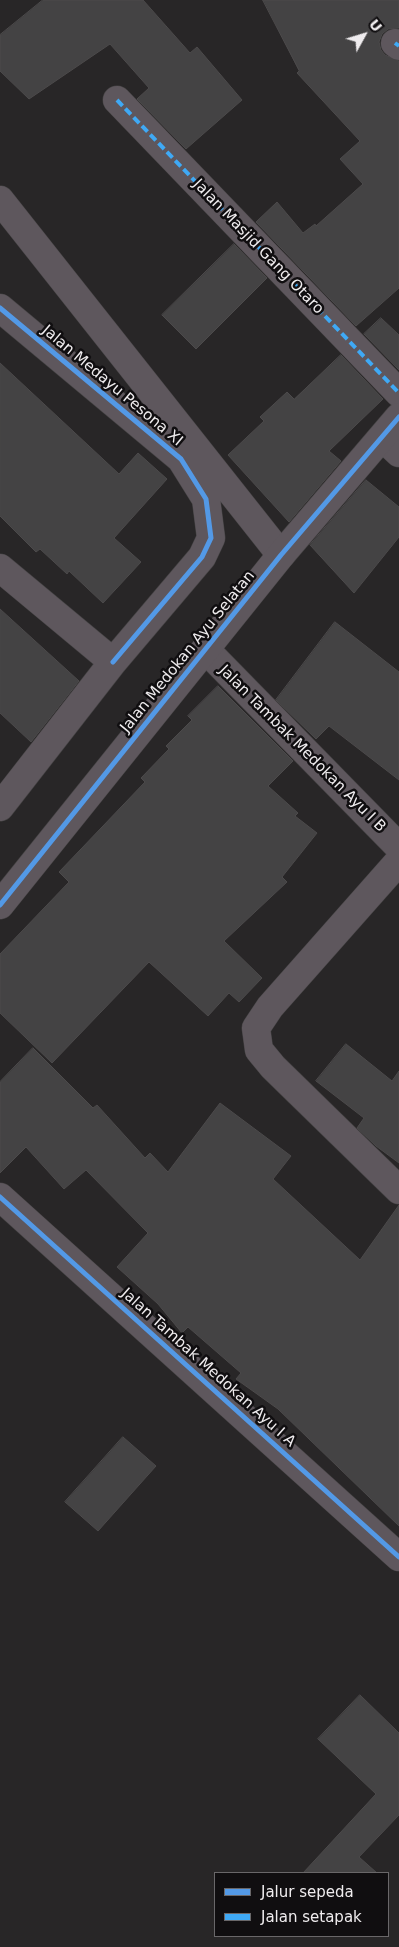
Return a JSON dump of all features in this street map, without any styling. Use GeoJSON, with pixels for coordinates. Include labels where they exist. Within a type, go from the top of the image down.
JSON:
{"type":"FeatureCollection","features":[{"type":"Feature","properties":{"kind":"street","name":"Jalan Masjid Gang Otaro"},"geometry":{"type":"LineString","coordinates":[[116,100],[399,393]]}},
{"type":"Feature","properties":{"kind":"street"},"geometry":{"type":"LineString","coordinates":[[0,200],[281,555]]}},
{"type":"Feature","properties":{"kind":"street","name":"Jalan Medayu Pesona XI"},"geometry":{"type":"LineString","coordinates":[[0,308],[181,459],[206,499],[211,538],[202,557],[112,662],[0,807]]}},
{"type":"Feature","properties":{"kind":"street","name":"Jalan Medokan Ayu Selatan"},"geometry":{"type":"LineString","coordinates":[[0,905],[281,555],[394,436]]}},
{"type":"Feature","properties":{"kind":"street"},"geometry":{"type":"LineString","coordinates":[[0,568],[112,662]]}},
{"type":"Feature","properties":{"kind":"street","name":"Jalan Tambak Medokan Ayu I B"},"geometry":{"type":"LineString","coordinates":[[206,650],[399,847]]}},
{"type":"Feature","properties":{"kind":"street"},"geometry":{"type":"LineString","coordinates":[[399,861],[270,1007],[256,1028],[260,1050],[273,1067],[399,1190]]}},
{"type":"Feature","properties":{"kind":"street","name":"Jalan Tambak Medokan Ayu I A"},"geometry":{"type":"LineString","coordinates":[[0,1197],[399,1556]]}},
{"type":"Feature","properties":{"kind":"building"},"geometry":{"type":"Polygon","coordinates":[[[43,0],[143,0],[190,53],[197,47],[242,100],[186,149],[137,99],[149,88],[110,44],[29,99],[0,71],[0,35],[43,0]]]}},
{"type":"Feature","properties":{"kind":"building"},"geometry":{"type":"Polygon","coordinates":[[[263,0],[399,0],[399,28],[388,29],[382,34],[379,42],[381,50],[385,55],[399,61],[399,288],[356,326],[256,222],[277,202],[303,233],[315,224],[316,226],[363,184],[340,159],[360,141],[297,73],[299,71],[263,0]]]}},
{"type":"Feature","properties":{"kind":"building"},"geometry":{"type":"Polygon","coordinates":[[[234,244],[267,278],[196,349],[162,315],[234,244]]]}},
{"type":"Feature","properties":{"kind":"building"},"geometry":{"type":"Polygon","coordinates":[[[381,318],[399,335],[399,370],[364,334],[381,318]]]}},
{"type":"Feature","properties":{"kind":"building"},"geometry":{"type":"Polygon","coordinates":[[[341,355],[383,399],[329,451],[341,461],[289,522],[228,455],[264,421],[260,417],[287,392],[294,399],[341,355]]]}},
{"type":"Feature","properties":{"kind":"building"},"geometry":{"type":"Polygon","coordinates":[[[0,363],[119,474],[138,453],[167,479],[114,538],[141,562],[103,603],[69,571],[67,574],[40,549],[36,552],[0,516],[0,363]]]}},
{"type":"Feature","properties":{"kind":"building"},"geometry":{"type":"Polygon","coordinates":[[[366,480],[399,507],[399,537],[354,593],[310,545],[366,480]]]}},
{"type":"Feature","properties":{"kind":"building"},"geometry":{"type":"Polygon","coordinates":[[[0,609],[79,681],[31,742],[0,713],[0,609]]]}},
{"type":"Feature","properties":{"kind":"building"},"geometry":{"type":"Polygon","coordinates":[[[335,622],[399,672],[399,780],[329,726],[316,739],[276,700],[335,622]]]}},
{"type":"Feature","properties":{"kind":"building"},"geometry":{"type":"Polygon","coordinates":[[[218,686],[293,761],[268,786],[298,813],[295,816],[317,833],[282,877],[287,882],[224,941],[262,978],[239,1002],[229,993],[208,1016],[149,962],[52,1063],[0,1013],[0,954],[69,882],[59,872],[145,782],[141,778],[169,749],[166,746],[192,720],[188,716],[218,686]]]}},
{"type":"Feature","properties":{"kind":"building"},"geometry":{"type":"Polygon","coordinates":[[[346,1044],[392,1081],[399,1071],[399,1163],[376,1146],[357,1128],[364,1118],[316,1081],[346,1044]]]}},
{"type":"Feature","properties":{"kind":"building"},"geometry":{"type":"Polygon","coordinates":[[[33,1048],[93,1108],[97,1105],[145,1158],[150,1153],[168,1172],[220,1103],[291,1156],[273,1179],[360,1260],[399,1205],[399,1526],[278,1409],[236,1379],[241,1373],[188,1327],[182,1333],[158,1304],[117,1267],[148,1233],[86,1170],[64,1189],[26,1147],[0,1173],[0,1082],[33,1048]]]}},
{"type":"Feature","properties":{"kind":"building"},"geometry":{"type":"Polygon","coordinates":[[[123,1437],[156,1466],[98,1531],[65,1502],[123,1437]]]}},
{"type":"Feature","properties":{"kind":"building"},"geometry":{"type":"Polygon","coordinates":[[[360,1695],[399,1733],[399,1815],[359,1857],[376,1872],[304,1872],[376,1794],[318,1739],[360,1695]]]}},
{"type":"Feature","properties":{"kind":"marked path"},"geometry":{"type":"LineString","coordinates":[[395,43],[399,46]]}},
{"type":"Feature","properties":{"kind":"marked path"},"geometry":{"type":"LineString","coordinates":[[117,100],[399,393]]}},
{"type":"Feature","properties":{"kind":"cycle path"},"geometry":{"type":"LineString","coordinates":[[0,308],[181,459],[206,499],[211,538],[202,557],[113,662]]}},
{"type":"Feature","properties":{"kind":"cycle path"},"geometry":{"type":"LineString","coordinates":[[0,905],[281,555],[399,417]]}},
{"type":"Feature","properties":{"kind":"cycle path"},"geometry":{"type":"LineString","coordinates":[[0,1197],[399,1557]]}}]}
